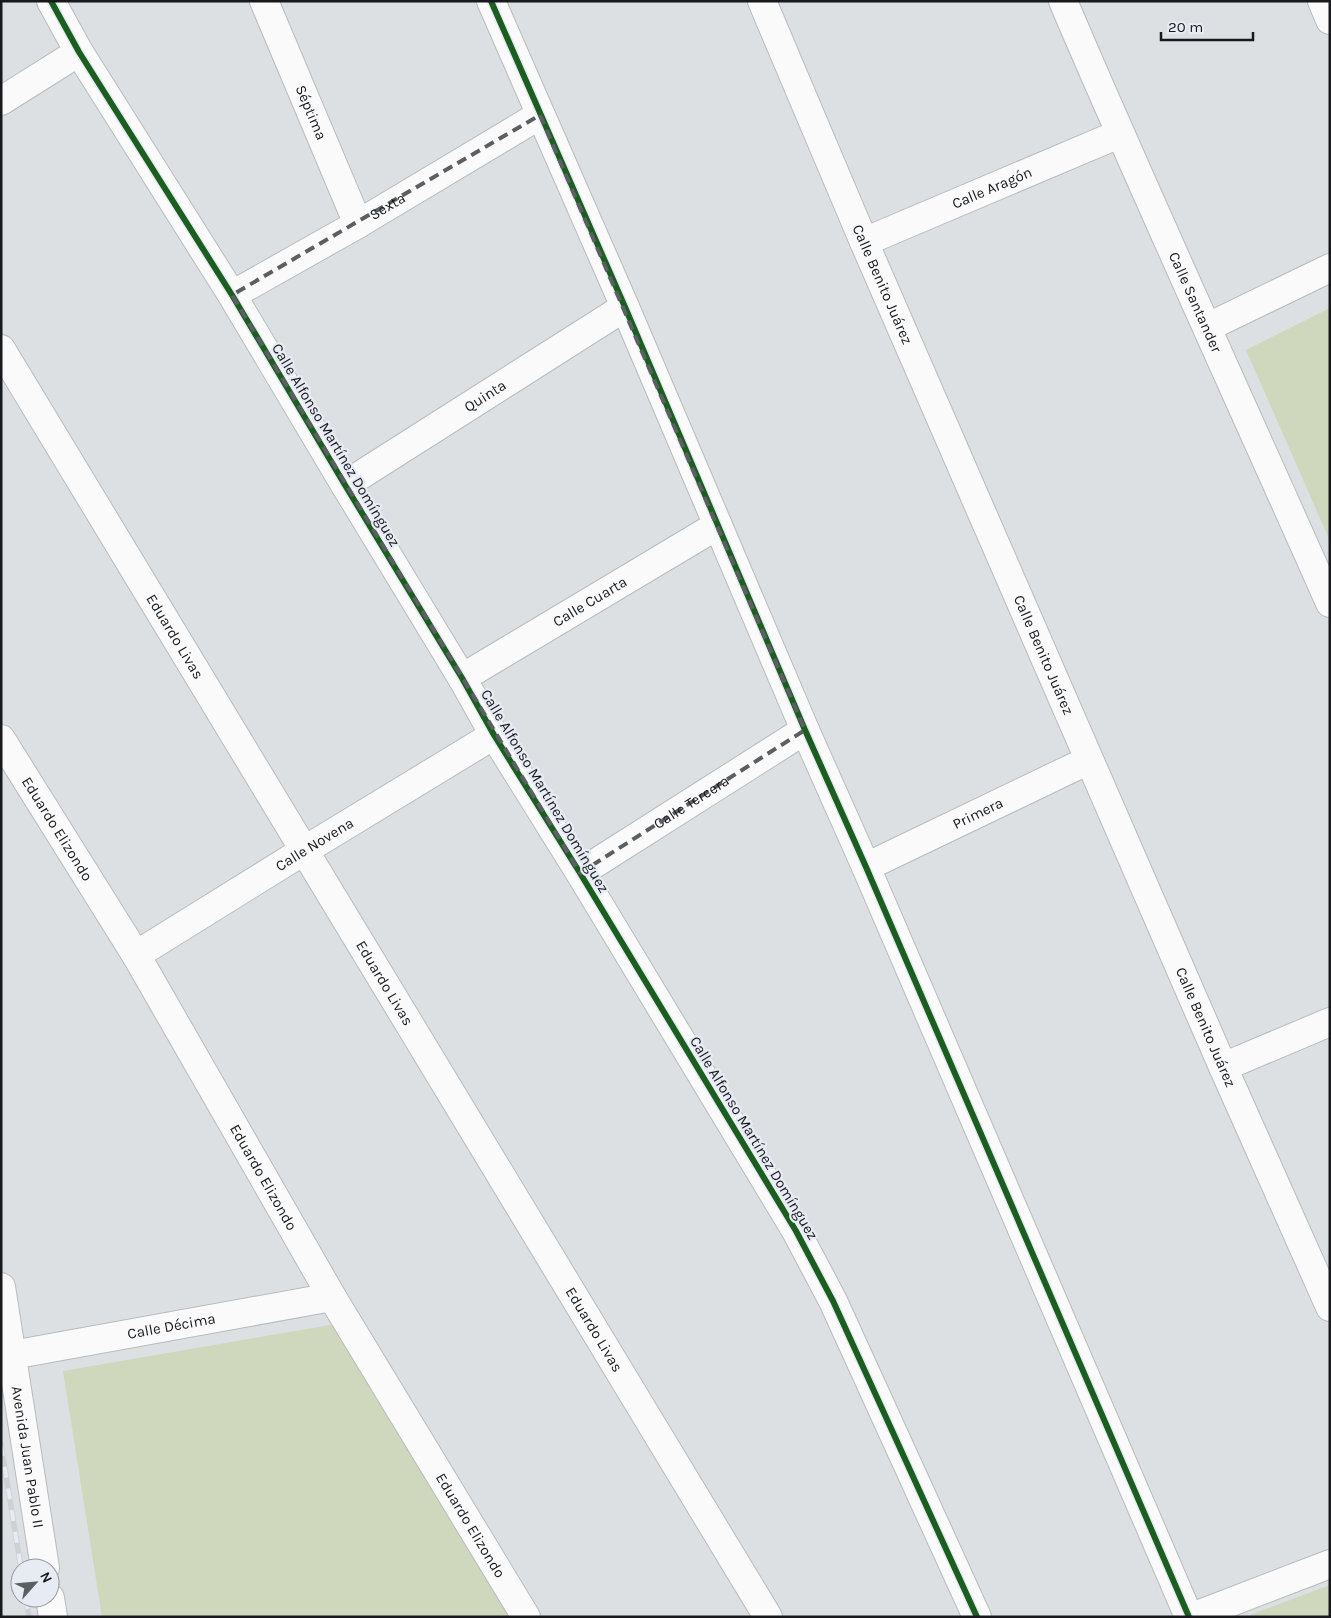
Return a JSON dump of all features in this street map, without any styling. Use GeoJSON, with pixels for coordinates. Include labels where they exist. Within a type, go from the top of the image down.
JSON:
{"type":"FeatureCollection","features":[{"type":"Feature","properties":{"kind":"street","name":"Calle Alfonso Martínez Domínguez"},"geometry":{"type":"LineString","coordinates":[[51,1],[79,52],[232,295],[462,678],[494,735],[580,873],[801,1240],[841,1319],[977,1617]]}},
{"type":"Feature","properties":{"kind":"street","name":"Séptima"},"geometry":{"type":"LineString","coordinates":[[264,1],[358,224]]}},
{"type":"Feature","properties":{"kind":"street"},"geometry":{"type":"LineString","coordinates":[[491,1],[625,307],[805,730],[1190,1617],[1330,1564]]}},
{"type":"Feature","properties":{"kind":"street","name":"Calle Benito Juárez"},"geometry":{"type":"LineString","coordinates":[[762,1],[864,242],[1089,760],[1330,1307]]}},
{"type":"Feature","properties":{"kind":"street","name":"Calle Santander"},"geometry":{"type":"LineString","coordinates":[[1063,1],[1119,134],[1208,327],[1330,603]]}},
{"type":"Feature","properties":{"kind":"street"},"geometry":{"type":"LineString","coordinates":[[1322,1],[1330,20]]}},
{"type":"Feature","properties":{"kind":"street"},"geometry":{"type":"LineString","coordinates":[[1,101],[79,52]]}},
{"type":"Feature","properties":{"kind":"street","name":"Sexta"},"geometry":{"type":"LineString","coordinates":[[232,295],[358,224],[540,115]]}},
{"type":"Feature","properties":{"kind":"street","name":"Calle Aragón"},"geometry":{"type":"LineString","coordinates":[[864,242],[1119,134]]}},
{"type":"Feature","properties":{"kind":"street"},"geometry":{"type":"LineString","coordinates":[[1208,327],[1330,268]]}},
{"type":"Feature","properties":{"kind":"street","name":"Quinta"},"geometry":{"type":"LineString","coordinates":[[345,485],[625,307]]}},
{"type":"Feature","properties":{"kind":"street","name":"Eduardo Livas"},"geometry":{"type":"LineString","coordinates":[[1,349],[768,1617]]}},
{"type":"Feature","properties":{"kind":"street","name":"Calle Cuarta"},"geometry":{"type":"LineString","coordinates":[[462,678],[718,524]]}},
{"type":"Feature","properties":{"kind":"street","name":"Calle Tercera"},"geometry":{"type":"LineString","coordinates":[[580,873],[805,730]]}},
{"type":"Feature","properties":{"kind":"street","name":"Calle Novena"},"geometry":{"type":"LineString","coordinates":[[136,955],[494,735]]}},
{"type":"Feature","properties":{"kind":"street","name":"Eduardo Elizondo"},"geometry":{"type":"LineString","coordinates":[[1,739],[136,955],[332,1297],[526,1617]]}},
{"type":"Feature","properties":{"kind":"street","name":"Primera"},"geometry":{"type":"LineString","coordinates":[[866,867],[1089,760]]}},
{"type":"Feature","properties":{"kind":"street"},"geometry":{"type":"LineString","coordinates":[[1223,1067],[1330,1022]]}},
{"type":"Feature","properties":{"kind":"street","name":"Avenida Juan Pablo II"},"geometry":{"type":"LineString","coordinates":[[1,1287],[43,1558]]}},
{"type":"Feature","properties":{"kind":"street","name":"Calle Décima"},"geometry":{"type":"LineString","coordinates":[[12,1355],[332,1297]]}},
{"type":"Feature","properties":{"kind":"highlighted area"},"geometry":{"type":"Polygon","coordinates":[[[540,115],[805,730],[580,873],[232,295],[540,115]]]}},
{"type":"Feature","properties":{"kind":"green space"},"geometry":{"type":"Polygon","coordinates":[[[1330,308],[1330,541],[1246,350],[1330,308]]]}},
{"type":"Feature","properties":{"kind":"green space"},"geometry":{"type":"Polygon","coordinates":[[[336,1324],[519,1617],[102,1617],[63,1371],[336,1324]]]}},
{"type":"Feature","properties":{"kind":"green space"},"geometry":{"type":"Polygon","coordinates":[[[1330,1585],[1330,1617],[1251,1617],[1250,1615],[1330,1585]]]}},
{"type":"Feature","properties":{"kind":"railway"},"geometry":{"type":"LineString","coordinates":[[1,1445],[19,1558]]}},
{"type":"Feature","properties":{"kind":"railway"},"geometry":{"type":"LineString","coordinates":[[28,1608],[29,1617]]}},
{"type":"Feature","properties":{"kind":"cycle path"},"geometry":{"type":"LineString","coordinates":[[51,1],[79,52],[232,295],[462,678],[494,735],[580,873],[796,1231],[833,1301],[977,1617]]}},
{"type":"Feature","properties":{"kind":"cycle path"},"geometry":{"type":"LineString","coordinates":[[491,1],[625,307],[805,730],[866,867],[1189,1617]]}}]}
